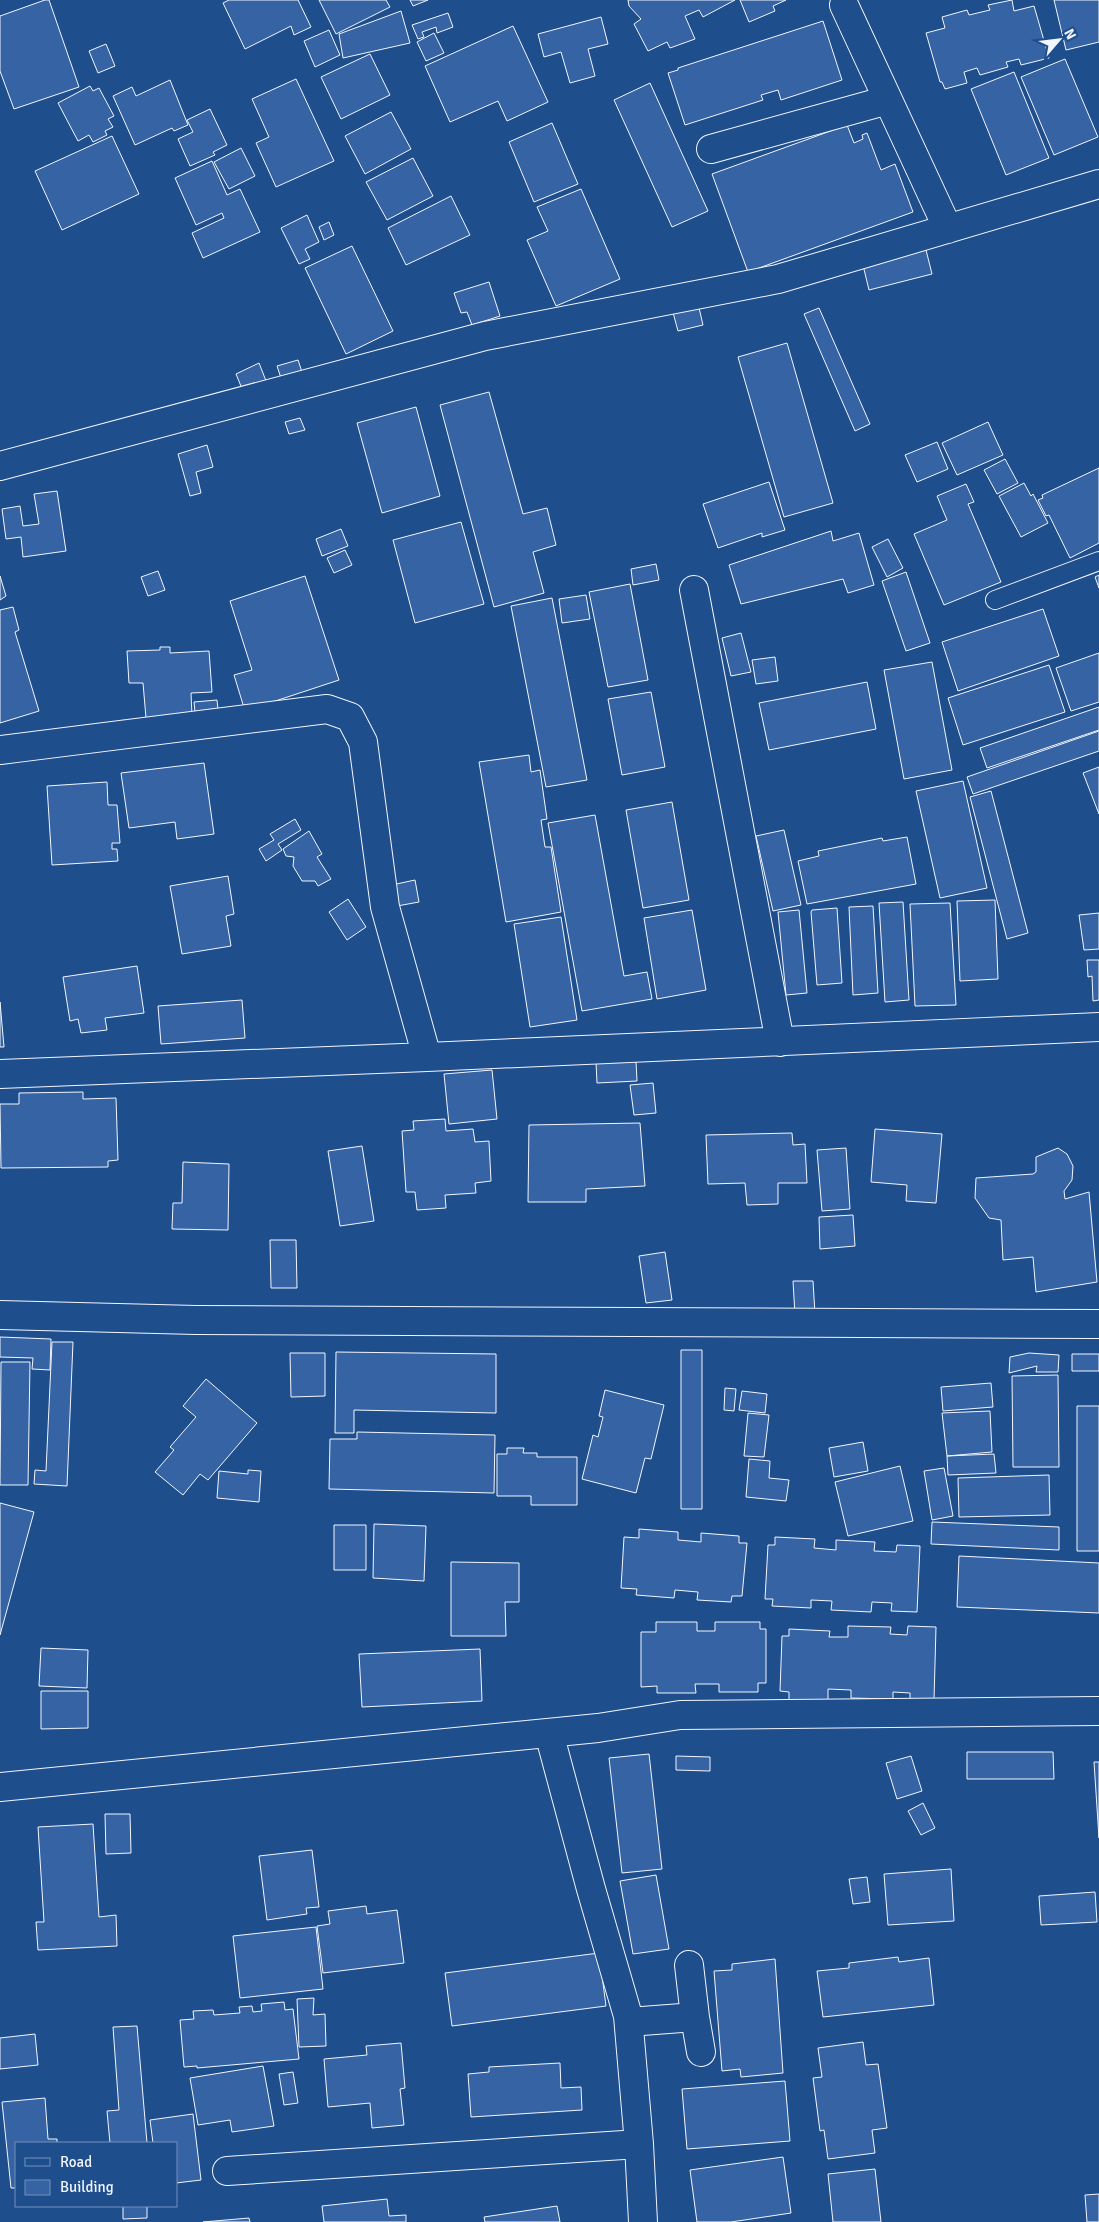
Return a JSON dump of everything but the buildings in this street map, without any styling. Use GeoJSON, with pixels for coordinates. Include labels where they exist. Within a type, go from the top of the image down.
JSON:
{"type":"FeatureCollection","features":[{"type":"Feature","properties":{"kind":"street"},"geometry":{"type":"LineString","coordinates":[[844,5],[948,229]]}},
{"type":"Feature","properties":{"kind":"street"},"geometry":{"type":"LineString","coordinates":[[712,149],[888,100]]}},
{"type":"Feature","properties":{"kind":"street"},"geometry":{"type":"LineString","coordinates":[[0,466],[485,336],[778,279],[1099,184]]}},
{"type":"Feature","properties":{"kind":"street"},"geometry":{"type":"LineString","coordinates":[[694,590],[780,1042]]}},
{"type":"Feature","properties":{"kind":"street"},"geometry":{"type":"LineString","coordinates":[[0,750],[327,709],[350,717],[364,742],[385,906],[427,1057]]}},
{"type":"Feature","properties":{"kind":"street"},"geometry":{"type":"LineString","coordinates":[[0,1074],[780,1042],[1099,1026]]}},
{"type":"Feature","properties":{"kind":"street"},"geometry":{"type":"LineString","coordinates":[[0,1315],[196,1320],[1099,1324]]}},
{"type":"Feature","properties":{"kind":"street"},"geometry":{"type":"LineString","coordinates":[[0,1787],[549,1733],[680,1715],[1099,1711]]}},
{"type":"Feature","properties":{"kind":"street"},"geometry":{"type":"LineString","coordinates":[[549,1733],[629,2022],[643,2222]]}},
{"type":"Feature","properties":{"kind":"street"},"geometry":{"type":"LineString","coordinates":[[689,1964],[701,2052]]}},
{"type":"Feature","properties":{"kind":"street"},"geometry":{"type":"LineString","coordinates":[[629,2022],[695,2017]]}},
{"type":"Feature","properties":{"kind":"street"},"geometry":{"type":"LineString","coordinates":[[227,2171],[639,2144]]}},
{"type":"Feature","properties":{"kind":"lane"},"geometry":{"type":"LineString","coordinates":[[995,600],[1099,561]]}}]}
